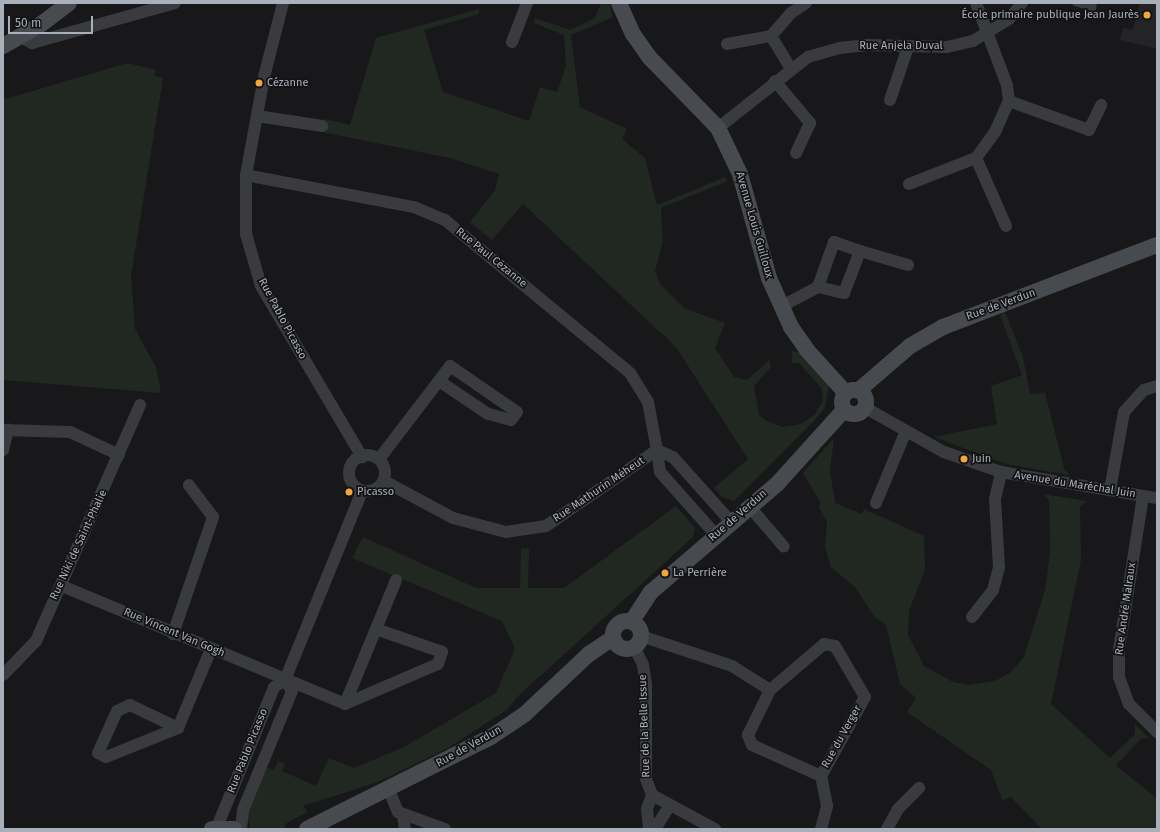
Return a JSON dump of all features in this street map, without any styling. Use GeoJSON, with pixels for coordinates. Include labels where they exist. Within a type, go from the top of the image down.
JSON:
{"type":"FeatureCollection","features":[{"type":"Feature","properties":{"kind":"street"},"geometry":{"type":"LineString","coordinates":[[3,46],[21,37],[69,3]]}},
{"type":"Feature","properties":{"kind":"street"},"geometry":{"type":"LineString","coordinates":[[21,37],[32,43],[175,3]]}},
{"type":"Feature","properties":{"kind":"street","name":"Rue Pablo Picasso"},"geometry":{"type":"LineString","coordinates":[[283,3],[257,116],[246,175],[246,234],[262,286],[362,457]]}},
{"type":"Feature","properties":{"kind":"street"},"geometry":{"type":"LineString","coordinates":[[512,42],[527,3]]}},
{"type":"Feature","properties":{"kind":"street","name":"Avenue Louis Guilloux"},"geometry":{"type":"LineString","coordinates":[[619,3],[633,34],[650,58],[718,128],[740,174],[769,278],[782,306],[807,350],[852,391]]}},
{"type":"Feature","properties":{"kind":"street"},"geometry":{"type":"LineString","coordinates":[[727,44],[771,36],[791,13],[806,3]]}},
{"type":"Feature","properties":{"kind":"street"},"geometry":{"type":"LineString","coordinates":[[909,184],[976,158],[996,132],[1009,101],[1007,85],[976,3]]}},
{"type":"Feature","properties":{"kind":"street","name":"Rue Anjela Duval"},"geometry":{"type":"LineString","coordinates":[[718,128],[775,81],[808,57],[839,48],[868,45],[908,48],[947,47],[989,35],[1009,20],[1022,3]]}},
{"type":"Feature","properties":{"kind":"street"},"geometry":{"type":"LineString","coordinates":[[771,36],[791,69]]}},
{"type":"Feature","properties":{"kind":"street"},"geometry":{"type":"LineString","coordinates":[[890,100],[908,48]]}},
{"type":"Feature","properties":{"kind":"street"},"geometry":{"type":"LineString","coordinates":[[775,81],[810,123],[796,153]]}},
{"type":"Feature","properties":{"kind":"street"},"geometry":{"type":"LineString","coordinates":[[1009,101],[1089,130],[1101,105]]}},
{"type":"Feature","properties":{"kind":"street"},"geometry":{"type":"LineString","coordinates":[[257,116],[322,126]]}},
{"type":"Feature","properties":{"kind":"street"},"geometry":{"type":"LineString","coordinates":[[976,158],[1006,226]]}},
{"type":"Feature","properties":{"kind":"street","name":"Rue Paul Cézanne"},"geometry":{"type":"LineString","coordinates":[[246,175],[414,207],[445,220],[630,373],[648,402],[660,472],[716,535]]}},
{"type":"Feature","properties":{"kind":"street"},"geometry":{"type":"LineString","coordinates":[[818,287],[834,242],[908,265]]}},
{"type":"Feature","properties":{"kind":"street","name":"Rue de Verdun"},"geometry":{"type":"LineString","coordinates":[[852,391],[910,346],[943,327],[1157,245]]}},
{"type":"Feature","properties":{"kind":"street"},"geometry":{"type":"LineString","coordinates":[[782,306],[818,287],[844,293],[860,251]]}},
{"type":"Feature","properties":{"kind":"street"},"geometry":{"type":"LineString","coordinates":[[379,459],[450,366],[517,412],[510,420],[488,414],[439,382]]}},
{"type":"Feature","properties":{"kind":"street"},"geometry":{"type":"LineString","coordinates":[[1110,490],[1124,412],[1144,390],[1157,386]]}},
{"type":"Feature","properties":{"kind":"street"},"geometry":{"type":"LineString","coordinates":[[852,391],[866,400],[864,407],[855,414],[844,410],[841,403],[852,391]]}},
{"type":"Feature","properties":{"kind":"street","name":"Rue Niki de Saint-Phalie"},"geometry":{"type":"LineString","coordinates":[[3,676],[36,640],[62,586],[120,455],[140,405]]}},
{"type":"Feature","properties":{"kind":"street","name":"Avenue du Maréchal Juin"},"geometry":{"type":"LineString","coordinates":[[864,407],[944,452],[1001,472],[1157,498]]}},
{"type":"Feature","properties":{"kind":"street","name":"Rue de Verdun"},"geometry":{"type":"LineString","coordinates":[[632,621],[651,592],[716,535],[732,523],[798,462],[844,410]]}},
{"type":"Feature","properties":{"kind":"street"},"geometry":{"type":"LineString","coordinates":[[3,450],[6,430],[70,432],[120,455]]}},
{"type":"Feature","properties":{"kind":"street"},"geometry":{"type":"LineString","coordinates":[[876,503],[906,432]]}},
{"type":"Feature","properties":{"kind":"street"},"geometry":{"type":"LineString","coordinates":[[657,450],[673,457],[732,523]]}},
{"type":"Feature","properties":{"kind":"street","name":"Rue Mathurin Méheut"},"geometry":{"type":"LineString","coordinates":[[384,481],[454,518],[506,532],[546,526],[657,450]]}},
{"type":"Feature","properties":{"kind":"street"},"geometry":{"type":"LineString","coordinates":[[369,454],[379,459],[385,469],[384,481],[372,491],[362,491],[351,484],[348,472],[353,460],[369,454]]}},
{"type":"Feature","properties":{"kind":"street"},"geometry":{"type":"LineString","coordinates":[[972,618],[993,590],[999,566],[995,499],[1001,472]]}},
{"type":"Feature","properties":{"kind":"street"},"geometry":{"type":"LineString","coordinates":[[173,634],[214,517],[188,485]]}},
{"type":"Feature","properties":{"kind":"street","name":"Rue Pablo Picasso"},"geometry":{"type":"LineString","coordinates":[[215,828],[274,687],[285,680],[362,491]]}},
{"type":"Feature","properties":{"kind":"street","name":"Rue André Malraux"},"geometry":{"type":"LineString","coordinates":[[1143,496],[1119,650],[1119,677],[1129,704],[1157,732]]}},
{"type":"Feature","properties":{"kind":"street"},"geometry":{"type":"LineString","coordinates":[[750,507],[784,547]]}},
{"type":"Feature","properties":{"kind":"street"},"geometry":{"type":"LineString","coordinates":[[345,704],[396,580]]}},
{"type":"Feature","properties":{"kind":"street","name":"Rue Vincent Van Gogh"},"geometry":{"type":"LineString","coordinates":[[62,586],[173,634],[345,704]]}},
{"type":"Feature","properties":{"kind":"street"},"geometry":{"type":"LineString","coordinates":[[638,641],[632,621],[616,625],[613,638],[621,648],[638,641],[732,666],[770,690]]}},
{"type":"Feature","properties":{"kind":"street"},"geometry":{"type":"LineString","coordinates":[[345,704],[438,664],[442,652],[376,629]]}},
{"type":"Feature","properties":{"kind":"street","name":"Rue de Verdun"},"geometry":{"type":"LineString","coordinates":[[307,829],[389,790],[491,737],[519,718],[589,654],[613,638]]}},
{"type":"Feature","properties":{"kind":"street","name":"Rue de la Belle Issue"},"geometry":{"type":"LineString","coordinates":[[638,641],[646,684],[646,779],[652,795],[648,809],[649,829]]}},
{"type":"Feature","properties":{"kind":"street","name":"Rue du Verger"},"geometry":{"type":"LineString","coordinates":[[821,776],[748,741],[770,690],[824,644],[835,646],[865,698],[821,776],[828,806],[821,829]]}},
{"type":"Feature","properties":{"kind":"street"},"geometry":{"type":"LineString","coordinates":[[178,728],[130,705],[117,710],[98,753],[106,757],[178,728],[211,649]]}},
{"type":"Feature","properties":{"kind":"street","name":"Rue Pablo Picasso"},"geometry":{"type":"LineString","coordinates":[[241,829],[243,810],[292,691],[285,680]]}},
{"type":"Feature","properties":{"kind":"street"},"geometry":{"type":"LineString","coordinates":[[887,829],[898,809],[919,788]]}},
{"type":"Feature","properties":{"kind":"street"},"geometry":{"type":"LineString","coordinates":[[389,790],[398,812],[445,829]]}},
{"type":"Feature","properties":{"kind":"street"},"geometry":{"type":"LineString","coordinates":[[652,795],[669,807],[708,828]]}},
{"type":"Feature","properties":{"kind":"street"},"geometry":{"type":"LineString","coordinates":[[655,829],[669,807]]}},
{"type":"Feature","properties":{"kind":"street"},"geometry":{"type":"LineString","coordinates":[[403,815],[405,829]]}},
{"type":"Feature","properties":{"kind":"street"},"geometry":{"type":"LineString","coordinates":[[215,828],[234,829]]}},
{"type":"Feature","properties":{"kind":"lane"},"geometry":{"type":"LineString","coordinates":[[1075,3],[1093,8],[1094,3]]}},
{"type":"Feature","properties":{"kind":"shaded area"},"geometry":{"type":"Polygon","coordinates":[[[601,3],[609,3],[613,17],[571,35],[580,107],[627,129],[622,139],[645,158],[657,205],[725,177],[728,181],[661,208],[663,241],[655,271],[660,284],[684,308],[725,323],[715,348],[734,377],[747,380],[769,360],[771,367],[754,386],[759,415],[765,420],[783,427],[801,424],[814,415],[823,401],[822,389],[799,363],[792,363],[792,351],[803,353],[829,385],[825,407],[815,420],[734,501],[722,497],[714,488],[748,459],[676,347],[523,204],[492,240],[470,222],[495,190],[499,174],[450,158],[322,132],[325,119],[350,125],[376,38],[479,9],[479,14],[424,30],[443,92],[529,121],[540,87],[557,92],[566,66],[564,35],[534,23],[535,18],[570,30],[595,18],[601,3]]]}},
{"type":"Feature","properties":{"kind":"shaded area","name":"École primaire publique Jean Jaurès"},"geometry":{"type":"Polygon","coordinates":[[[1140,3],[1157,3],[1157,49],[1120,40],[1123,28],[1133,30],[1140,3]]]}},
{"type":"Feature","properties":{"kind":"shaded area"},"geometry":{"type":"Polygon","coordinates":[[[128,63],[155,70],[155,76],[163,78],[131,276],[135,329],[156,367],[161,393],[3,380],[3,93],[5,99],[128,63]]]}},
{"type":"Feature","properties":{"kind":"shaded area"},"geometry":{"type":"Polygon","coordinates":[[[1005,312],[1023,357],[1030,394],[1045,393],[1064,468],[1069,475],[1006,464],[934,437],[997,424],[991,386],[1022,375],[1000,315],[1005,312]]]}},
{"type":"Feature","properties":{"kind":"shaded area"},"geometry":{"type":"Polygon","coordinates":[[[834,438],[830,471],[835,503],[862,514],[864,509],[924,536],[925,569],[909,611],[908,635],[924,666],[953,682],[968,685],[995,681],[1010,673],[1024,657],[1045,590],[1050,552],[1049,500],[1043,494],[1087,501],[1080,507],[1081,560],[1051,704],[1110,758],[1135,734],[1135,724],[1149,738],[1142,738],[1116,765],[1157,799],[1157,829],[1042,829],[1011,797],[1002,800],[991,770],[907,712],[916,698],[900,684],[886,625],[874,616],[855,587],[831,567],[825,547],[827,522],[819,508],[820,502],[803,473],[834,438]]]}},
{"type":"Feature","properties":{"kind":"shaded area"},"geometry":{"type":"Polygon","coordinates":[[[676,506],[695,528],[693,537],[516,698],[508,709],[448,748],[378,782],[303,806],[308,812],[285,824],[285,829],[250,828],[247,813],[265,767],[274,770],[278,761],[285,764],[282,771],[316,786],[329,758],[354,768],[404,747],[496,693],[515,649],[502,621],[352,558],[363,537],[476,588],[520,588],[521,548],[529,549],[528,588],[564,588],[676,506]]]}},
{"type":"Feature","properties":{"kind":"place","name":"École primaire publique Jean Jaurès"},"geometry":{"type":"Point","coordinates":[1147,15]}},
{"type":"Feature","properties":{"kind":"place","name":"Cézanne"},"geometry":{"type":"Point","coordinates":[259,83]}},
{"type":"Feature","properties":{"kind":"place","name":"Juin"},"geometry":{"type":"Point","coordinates":[964,459]}},
{"type":"Feature","properties":{"kind":"place","name":"Picasso"},"geometry":{"type":"Point","coordinates":[349,492]}},
{"type":"Feature","properties":{"kind":"place","name":"La Perrière"},"geometry":{"type":"Point","coordinates":[665,573]}}]}
